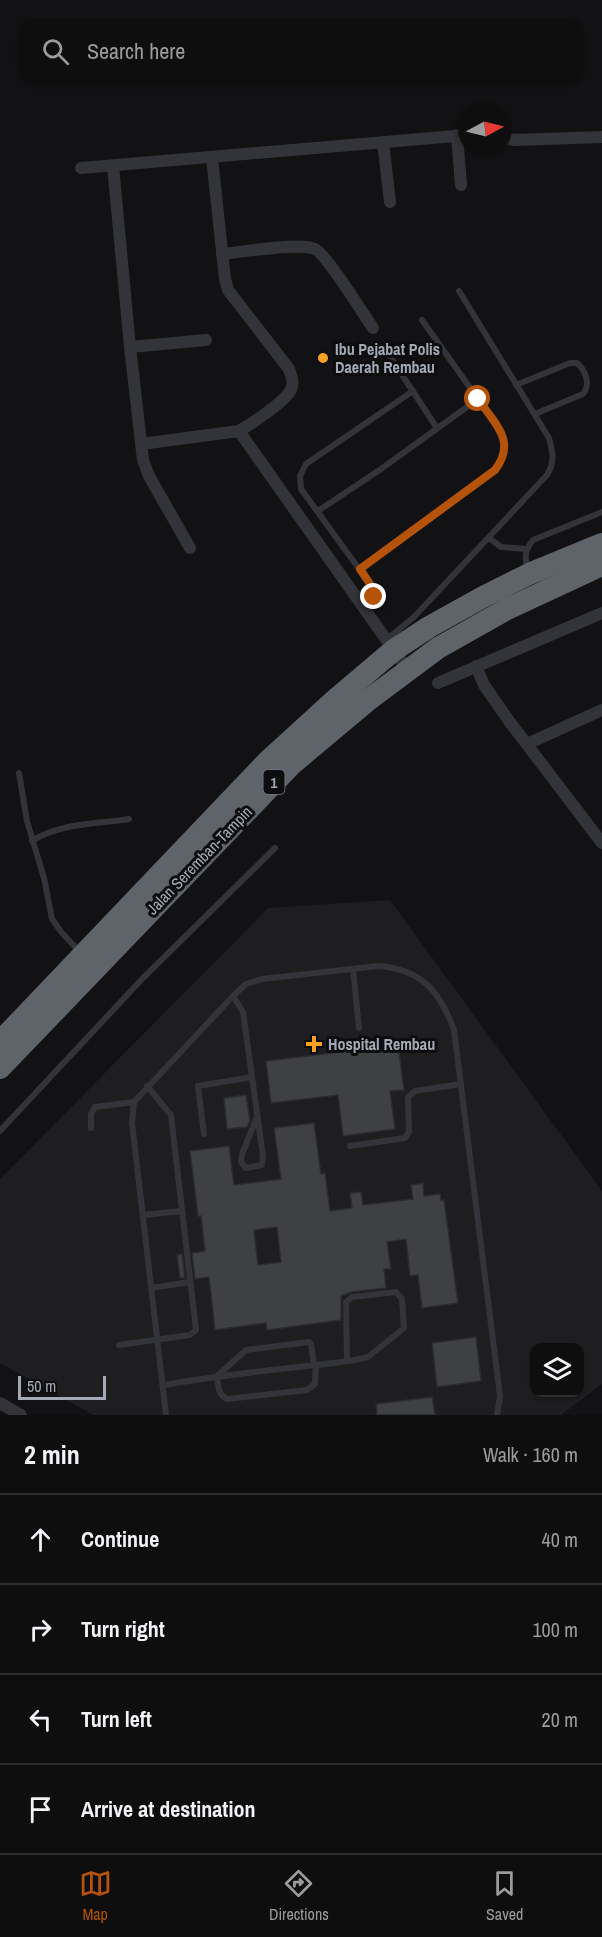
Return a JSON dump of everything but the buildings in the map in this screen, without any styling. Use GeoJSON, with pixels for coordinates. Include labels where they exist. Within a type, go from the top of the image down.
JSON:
{"type":"FeatureCollection","features":[{"type":"Feature","properties":{"kind":"highway","name":"Jalan Seremban-Tampin"},"geometry":{"type":"LineString","coordinates":[[0,1042],[267,762],[335,700],[390,645],[529,574],[602,544]]}},
{"type":"Feature","properties":{"kind":"highway","name":"Jalan Seremban-Tampin"},"geometry":{"type":"LineString","coordinates":[[0,1068],[292,764],[407,669],[438,648],[507,609],[602,565]]}},
{"type":"Feature","properties":{"kind":"street"},"geometry":{"type":"LineString","coordinates":[[81,168],[458,135]]}},
{"type":"Feature","properties":{"kind":"street"},"geometry":{"type":"LineString","coordinates":[[512,140],[602,136]]}},
{"type":"Feature","properties":{"kind":"street"},"geometry":{"type":"LineString","coordinates":[[383,142],[390,202]]}},
{"type":"Feature","properties":{"kind":"street"},"geometry":{"type":"LineString","coordinates":[[461,185],[462,156]]}},
{"type":"Feature","properties":{"kind":"street"},"geometry":{"type":"LineString","coordinates":[[141,444],[239,431],[250,425],[290,392],[293,381],[289,369],[228,290],[212,158]]}},
{"type":"Feature","properties":{"kind":"street"},"geometry":{"type":"LineString","coordinates":[[113,166],[141,444],[148,476],[190,548]]}},
{"type":"Feature","properties":{"kind":"street"},"geometry":{"type":"LineString","coordinates":[[222,254],[300,246],[315,249],[326,260],[373,328]]}},
{"type":"Feature","properties":{"kind":"street"},"geometry":{"type":"LineString","coordinates":[[130,347],[206,340]]}},
{"type":"Feature","properties":{"kind":"street"},"geometry":{"type":"LineString","coordinates":[[239,431],[407,669]]}},
{"type":"Feature","properties":{"kind":"street"},"geometry":{"type":"LineString","coordinates":[[438,683],[601,615]]}},
{"type":"Feature","properties":{"kind":"street"},"geometry":{"type":"LineString","coordinates":[[476,666],[484,685],[602,843]]}},
{"type":"Feature","properties":{"kind":"street"},"geometry":{"type":"LineString","coordinates":[[527,744],[602,710]]}},
{"type":"Feature","properties":{"kind":"street"},"geometry":{"type":"LineString","coordinates":[[0,1403],[21,1415]]}},
{"type":"Feature","properties":{"kind":"lane"},"geometry":{"type":"LineString","coordinates":[[390,645],[548,475],[552,467],[552,449],[549,438],[459,291]]}},
{"type":"Feature","properties":{"kind":"lane"},"geometry":{"type":"LineString","coordinates":[[360,569],[495,470],[506,450],[503,439],[478,399],[422,321]]}},
{"type":"Feature","properties":{"kind":"lane"},"geometry":{"type":"LineString","coordinates":[[387,352],[438,428]]}},
{"type":"Feature","properties":{"kind":"lane"},"geometry":{"type":"LineString","coordinates":[[516,385],[570,363],[577,363],[582,368],[588,382],[583,394],[535,414]]}},
{"type":"Feature","properties":{"kind":"lane"},"geometry":{"type":"LineString","coordinates":[[365,610],[373,603],[374,597],[370,584],[302,489],[300,476],[306,464],[413,391]]}},
{"type":"Feature","properties":{"kind":"lane"},"geometry":{"type":"LineString","coordinates":[[318,511],[478,399]]}},
{"type":"Feature","properties":{"kind":"lane"},"geometry":{"type":"LineString","coordinates":[[529,574],[526,549],[533,540],[602,512]]}},
{"type":"Feature","properties":{"kind":"lane"},"geometry":{"type":"LineString","coordinates":[[489,538],[501,547],[526,549]]}},
{"type":"Feature","properties":{"kind":"lane"},"geometry":{"type":"LineString","coordinates":[[19,773],[27,821],[44,878],[52,920],[82,954]]}},
{"type":"Feature","properties":{"kind":"lane"},"geometry":{"type":"LineString","coordinates":[[32,841],[55,830],[129,819]]}},
{"type":"Feature","properties":{"kind":"lane"},"geometry":{"type":"LineString","coordinates":[[0,1131],[144,978],[274,848]]}},
{"type":"Feature","properties":{"kind":"lane"},"geometry":{"type":"LineString","coordinates":[[166,1415],[132,1123],[134,1102],[246,984],[262,979],[378,966],[396,968],[423,981],[447,1010],[454,1030],[500,1396],[497,1415]]}},
{"type":"Feature","properties":{"kind":"lane"},"geometry":{"type":"LineString","coordinates":[[353,969],[359,1028]]}},
{"type":"Feature","properties":{"kind":"lane"},"geometry":{"type":"LineString","coordinates":[[233,996],[243,1012],[263,1156],[262,1165],[246,1168],[241,1162],[242,1154],[257,1117]]}},
{"type":"Feature","properties":{"kind":"lane"},"geometry":{"type":"LineString","coordinates":[[204,1134],[198,1086],[252,1077]]}},
{"type":"Feature","properties":{"kind":"lane"},"geometry":{"type":"LineString","coordinates":[[350,1146],[405,1138],[409,1132],[408,1097],[415,1091],[461,1084]]}},
{"type":"Feature","properties":{"kind":"lane"},"geometry":{"type":"LineString","coordinates":[[119,1345],[190,1335],[196,1330],[171,1115],[147,1086]]}},
{"type":"Feature","properties":{"kind":"lane"},"geometry":{"type":"LineString","coordinates":[[91,1128],[91,1114],[95,1107],[134,1102]]}},
{"type":"Feature","properties":{"kind":"lane"},"geometry":{"type":"LineString","coordinates":[[143,1215],[182,1211]]}},
{"type":"Feature","properties":{"kind":"lane"},"geometry":{"type":"LineString","coordinates":[[151,1287],[190,1282]]}},
{"type":"Feature","properties":{"kind":"lane"},"geometry":{"type":"LineString","coordinates":[[164,1385],[217,1376],[361,1359],[375,1352],[404,1328],[402,1299],[396,1292],[352,1297],[346,1302],[347,1360]]}},
{"type":"Feature","properties":{"kind":"lane"},"geometry":{"type":"LineString","coordinates":[[295,1343],[310,1344],[315,1365],[315,1384],[307,1390],[232,1399],[223,1397],[220,1393],[217,1376],[246,1350],[295,1343]]}},
{"type":"Feature","properties":{"kind":"shaded area","name":"Hospital Rembau"},"geometry":{"type":"Polygon","coordinates":[[[390,900],[602,1191],[602,1384],[561,1415],[93,1415],[0,1363],[0,1179],[268,908],[390,900]]]}},
{"type":"Feature","properties":{"kind":"place","name":"Ibu Pejabat Polis Daerah Rembau"},"geometry":{"type":"Point","coordinates":[323,358]}},
{"type":"Feature","properties":{"kind":"place","name":"Hospital Rembau"},"geometry":{"type":"Point","coordinates":[314,1044]}},
{"type":"Feature","properties":{"kind":"route"},"geometry":{"type":"LineString","coordinates":[[374,597],[370,584],[360,569],[495,470],[502,460],[506,450],[500,430],[478,399]]}}]}
